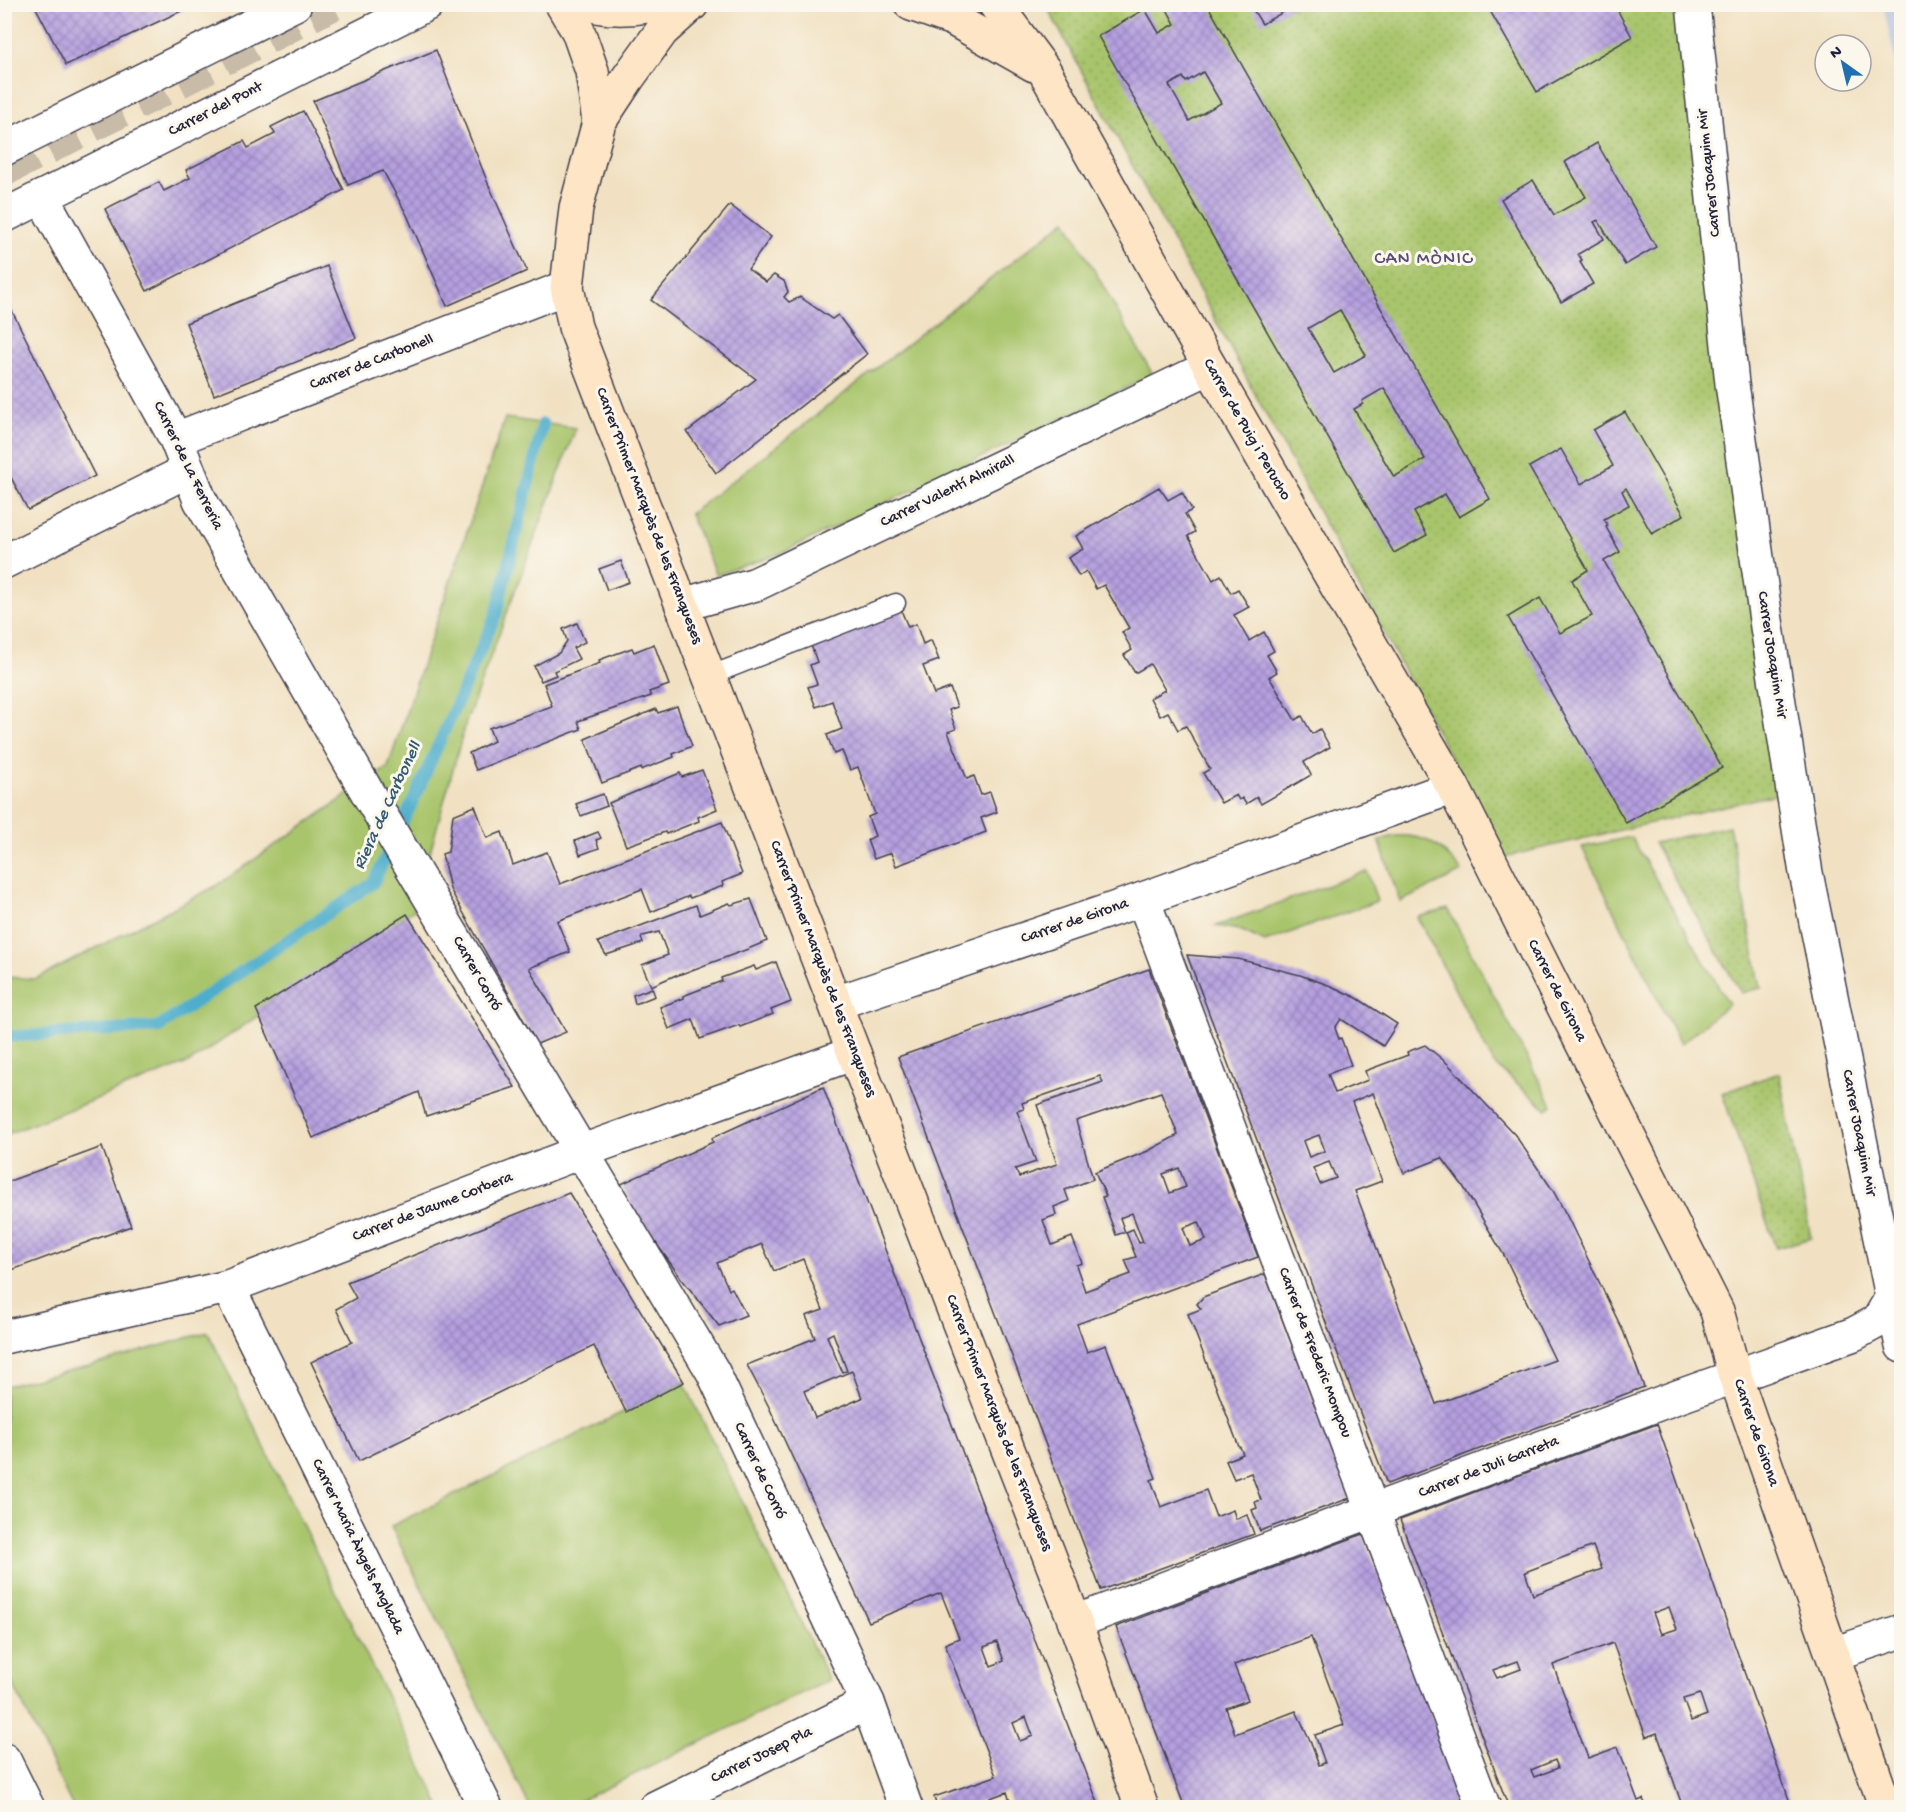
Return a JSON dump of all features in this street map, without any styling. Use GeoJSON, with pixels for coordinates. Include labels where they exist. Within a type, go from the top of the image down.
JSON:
{"type":"FeatureCollection","features":[{"type":"Feature","properties":{"kind":"street"},"geometry":{"type":"LineString","coordinates":[[6,144],[295,4]]}},
{"type":"Feature","properties":{"kind":"street","name":"Carrer del Pont"},"geometry":{"type":"LineString","coordinates":[[4,216],[427,4]]}},
{"type":"Feature","properties":{"kind":"street","name":"Carrer Primer Marquès de les Franqueses"},"geometry":{"type":"LineString","coordinates":[[562,4],[578,31],[592,71],[599,122]]}},
{"type":"Feature","properties":{"kind":"street"},"geometry":{"type":"LineString","coordinates":[[588,4],[598,7],[637,9],[663,4]]}},
{"type":"Feature","properties":{"kind":"street","name":"Carrer Primer Marquès de les Franqueses"},"geometry":{"type":"LineString","coordinates":[[692,4],[662,31],[627,78],[599,122],[576,208],[567,287],[575,327],[1075,1622],[1142,1808]]}},
{"type":"Feature","properties":{"kind":"street"},"geometry":{"type":"LineString","coordinates":[[911,4],[953,20],[1044,70]]}},
{"type":"Feature","properties":{"kind":"street","name":"Carrer de Puig i Perucho"},"geometry":{"type":"LineString","coordinates":[[995,4],[1044,70],[1210,367],[1453,787]]}},
{"type":"Feature","properties":{"kind":"street","name":"Carrer Joaquim Mir"},"geometry":{"type":"LineString","coordinates":[[1693,4],[1732,384],[1767,627],[1806,873],[1902,1346]]}},
{"type":"Feature","properties":{"kind":"street","name":"Carrer de La Ferreria"},"geometry":{"type":"LineString","coordinates":[[42,197],[176,439],[200,500],[370,797]]}},
{"type":"Feature","properties":{"kind":"street","name":"Carrer de Carbonell"},"geometry":{"type":"LineString","coordinates":[[176,439],[567,287]]}},
{"type":"Feature","properties":{"kind":"street","name":"Carrer Valentí Almirall"},"geometry":{"type":"LineString","coordinates":[[682,605],[756,584],[1210,367]]}},
{"type":"Feature","properties":{"kind":"street"},"geometry":{"type":"LineString","coordinates":[[4,562],[187,471]]}},
{"type":"Feature","properties":{"kind":"street","name":"Carrer de Girona"},"geometry":{"type":"LineString","coordinates":[[836,1003],[1143,899],[1453,787],[1717,1311],[1735,1376],[1886,1808]]}},
{"type":"Feature","properties":{"kind":"street","name":"Carrer Corró"},"geometry":{"type":"LineString","coordinates":[[370,797],[580,1152]]}},
{"type":"Feature","properties":{"kind":"street","name":"Carrer de Frederic Mompou"},"geometry":{"type":"LineString","coordinates":[[1143,899],[1484,1808]]}},
{"type":"Feature","properties":{"kind":"street","name":"Carrer de Jaume Corbera"},"geometry":{"type":"LineString","coordinates":[[4,1337],[228,1287],[580,1152],[854,1053]]}},
{"type":"Feature","properties":{"kind":"street","name":"Carrer de Corró"},"geometry":{"type":"LineString","coordinates":[[580,1152],[713,1372],[868,1703],[906,1808]]}},
{"type":"Feature","properties":{"kind":"street","name":"Carrer Maria Àngels Anglada"},"geometry":{"type":"LineString","coordinates":[[228,1287],[486,1808]]}},
{"type":"Feature","properties":{"kind":"street","name":"Carrer de Juli Garreta"},"geometry":{"type":"LineString","coordinates":[[1075,1622],[1735,1376],[1854,1334],[1878,1321],[1891,1299]]}},
{"type":"Feature","properties":{"kind":"street"},"geometry":{"type":"LineString","coordinates":[[1833,1654],[1902,1631]]}},
{"type":"Feature","properties":{"kind":"street","name":"Carrer Josep Pla"},"geometry":{"type":"LineString","coordinates":[[655,1808],[868,1703]]}},
{"type":"Feature","properties":{"kind":"street"},"geometry":{"type":"LineString","coordinates":[[4,1760],[28,1808]]}},
{"type":"Feature","properties":{"kind":"lane"},"geometry":{"type":"LineString","coordinates":[[709,676],[896,603]]}},
{"type":"Feature","properties":{"kind":"shaded area"},"geometry":{"type":"Polygon","coordinates":[[[1883,5],[1901,5],[1901,88],[1883,5]]]}},
{"type":"Feature","properties":{"kind":"green space"},"geometry":{"type":"Polygon","coordinates":[[[1046,5],[1682,5],[1777,794],[1504,857],[1046,5]]]}},
{"type":"Feature","properties":{"kind":"green space"},"geometry":{"type":"Polygon","coordinates":[[[1066,220],[1153,375],[779,554],[716,575],[690,514],[1066,220]]]}},
{"type":"Feature","properties":{"kind":"green space"},"geometry":{"type":"Polygon","coordinates":[[[505,418],[576,428],[466,722],[414,910],[190,1062],[5,1135],[5,977],[36,979],[216,886],[388,767],[505,418]]]}},
{"type":"Feature","properties":{"kind":"green space"},"geometry":{"type":"Polygon","coordinates":[[[1729,826],[1761,988],[1741,993],[1654,843],[1729,826]]]}},
{"type":"Feature","properties":{"kind":"green space"},"geometry":{"type":"Polygon","coordinates":[[[1395,836],[1417,837],[1433,844],[1441,849],[1462,872],[1400,902],[1379,840],[1395,836]]]}},
{"type":"Feature","properties":{"kind":"green space"},"geometry":{"type":"Polygon","coordinates":[[[1631,837],[1729,1004],[1680,1044],[1582,847],[1631,837]]]}},
{"type":"Feature","properties":{"kind":"green space"},"geometry":{"type":"Polygon","coordinates":[[[1367,871],[1377,901],[1265,942],[1240,930],[1216,926],[1367,871]]]}},
{"type":"Feature","properties":{"kind":"green space"},"geometry":{"type":"Polygon","coordinates":[[[1448,909],[1552,1105],[1547,1109],[1494,1064],[1417,917],[1448,909]]]}},
{"type":"Feature","properties":{"kind":"green space"},"geometry":{"type":"Polygon","coordinates":[[[1779,1073],[1811,1238],[1776,1248],[1722,1093],[1779,1073]]]}},
{"type":"Feature","properties":{"kind":"green space"},"geometry":{"type":"Polygon","coordinates":[[[208,1332],[441,1807],[73,1807],[5,1668],[5,1386],[97,1364],[208,1332]]]}},
{"type":"Feature","properties":{"kind":"green space"},"geometry":{"type":"Polygon","coordinates":[[[684,1382],[829,1680],[567,1807],[530,1807],[391,1526],[684,1382]]]}},
{"type":"Feature","properties":{"kind":"building"},"geometry":{"type":"Polygon","coordinates":[[[34,4],[196,4],[66,65],[34,4]]]}},
{"type":"Feature","properties":{"kind":"building"},"geometry":{"type":"Polygon","coordinates":[[[1164,4],[1207,4],[1490,499],[1459,517],[1445,494],[1414,512],[1427,535],[1394,553],[1098,36],[1145,9],[1159,33],[1175,24],[1164,4]],[[1203,72],[1186,82],[1183,77],[1169,85],[1189,121],[1221,103],[1203,72]],[[1340,310],[1308,328],[1334,373],[1366,355],[1340,310]],[[1384,388],[1362,401],[1363,404],[1354,409],[1394,477],[1425,459],[1384,388]]]}},
{"type":"Feature","properties":{"kind":"building"},"geometry":{"type":"Polygon","coordinates":[[[1486,4],[1614,4],[1632,37],[1537,92],[1486,4]]]}},
{"type":"Feature","properties":{"kind":"building"},"geometry":{"type":"Polygon","coordinates":[[[1250,5],[1296,5],[1262,24],[1250,5]]]}},
{"type":"Feature","properties":{"kind":"building"},"geometry":{"type":"Polygon","coordinates":[[[436,50],[487,181],[527,271],[447,306],[407,215],[383,171],[348,185],[313,101],[436,50]]]}},
{"type":"Feature","properties":{"kind":"building"},"geometry":{"type":"Polygon","coordinates":[[[303,111],[344,190],[147,291],[105,209],[159,182],[164,191],[190,178],[186,170],[244,141],[248,148],[275,134],[271,127],[303,111]]]}},
{"type":"Feature","properties":{"kind":"building"},"geometry":{"type":"Polygon","coordinates":[[[1597,143],[1656,247],[1625,265],[1598,220],[1594,222],[1604,239],[1578,254],[1593,284],[1561,302],[1501,199],[1533,180],[1554,215],[1586,197],[1565,162],[1597,143]]]}},
{"type":"Feature","properties":{"kind":"building"},"geometry":{"type":"Polygon","coordinates":[[[730,205],[771,237],[748,269],[766,282],[774,275],[784,281],[788,292],[784,297],[789,302],[800,297],[832,319],[838,315],[867,354],[716,473],[687,432],[756,379],[651,300],[730,205]]]}},
{"type":"Feature","properties":{"kind":"building"},"geometry":{"type":"Polygon","coordinates":[[[327,266],[356,338],[214,395],[186,323],[327,266]]]}},
{"type":"Feature","properties":{"kind":"building"},"geometry":{"type":"Polygon","coordinates":[[[4,295],[95,476],[28,510],[4,464],[4,295]]]}},
{"type":"Feature","properties":{"kind":"building"},"geometry":{"type":"Polygon","coordinates":[[[1625,412],[1684,515],[1652,534],[1626,488],[1622,491],[1629,505],[1604,519],[1620,552],[1604,561],[1722,768],[1626,823],[1508,617],[1540,598],[1560,633],[1592,616],[1572,580],[1588,570],[1529,467],[1561,449],[1581,484],[1613,466],[1593,430],[1625,412]]]}},
{"type":"Feature","properties":{"kind":"building"},"geometry":{"type":"Polygon","coordinates":[[[1159,487],[1168,500],[1182,492],[1192,510],[1185,514],[1195,532],[1188,536],[1213,580],[1221,575],[1231,593],[1238,589],[1249,607],[1234,615],[1249,641],[1264,632],[1274,651],[1267,655],[1277,672],[1269,677],[1295,720],[1302,716],[1312,734],[1320,729],[1330,747],[1304,762],[1311,775],[1261,804],[1257,797],[1246,804],[1236,795],[1221,803],[1203,773],[1210,769],[1186,726],[1178,730],[1168,712],[1160,716],[1150,698],[1165,690],[1150,664],[1135,673],[1124,655],[1132,650],[1122,632],[1129,628],[1104,585],[1096,589],[1086,571],[1079,576],[1068,558],[1083,549],[1076,536],[1159,487]]]}},
{"type":"Feature","properties":{"kind":"building"},"geometry":{"type":"Polygon","coordinates":[[[621,561],[629,582],[607,590],[599,569],[621,561]]]}},
{"type":"Feature","properties":{"kind":"building"},"geometry":{"type":"Polygon","coordinates":[[[901,610],[908,627],[916,624],[923,644],[931,640],[939,660],[923,666],[934,694],[950,688],[957,707],[949,710],[956,729],[948,732],[967,779],[974,776],[981,795],[990,792],[997,812],[981,818],[986,832],[896,866],[891,853],[874,859],[867,840],[875,836],[868,817],[875,814],[858,767],[850,770],[842,751],[834,754],[827,735],[842,729],[832,701],[816,707],[808,687],[817,684],[810,665],[817,662],[811,645],[901,610]]]}},
{"type":"Feature","properties":{"kind":"building"},"geometry":{"type":"Polygon","coordinates":[[[577,623],[585,642],[573,648],[579,659],[554,671],[556,675],[541,681],[534,666],[559,653],[567,641],[563,629],[577,623]]]}},
{"type":"Feature","properties":{"kind":"building"},"geometry":{"type":"Polygon","coordinates":[[[654,644],[669,685],[649,692],[651,696],[578,721],[581,729],[476,770],[469,753],[494,741],[489,728],[552,706],[544,684],[632,648],[634,652],[654,644]]]}},
{"type":"Feature","properties":{"kind":"building"},"geometry":{"type":"Polygon","coordinates":[[[677,706],[692,746],[673,754],[674,757],[602,783],[585,739],[656,709],[658,713],[677,706]]]}},
{"type":"Feature","properties":{"kind":"building"},"geometry":{"type":"Polygon","coordinates":[[[702,770],[717,809],[698,817],[699,821],[626,846],[609,803],[680,773],[682,777],[702,770]]]}},
{"type":"Feature","properties":{"kind":"building"},"geometry":{"type":"Polygon","coordinates":[[[603,794],[607,806],[581,816],[576,804],[603,794]]]}},
{"type":"Feature","properties":{"kind":"building"},"geometry":{"type":"Polygon","coordinates":[[[475,806],[487,838],[502,832],[513,865],[547,852],[560,884],[722,822],[742,874],[722,882],[723,886],[690,898],[689,896],[651,912],[642,889],[557,921],[570,952],[529,968],[566,1032],[537,1044],[450,889],[442,854],[448,852],[453,815],[475,806]]]}},
{"type":"Feature","properties":{"kind":"building"},"geometry":{"type":"Polygon","coordinates":[[[598,832],[601,838],[596,840],[599,848],[580,855],[575,841],[598,832]]]}},
{"type":"Feature","properties":{"kind":"building"},"geometry":{"type":"Polygon","coordinates":[[[751,899],[767,941],[651,986],[642,965],[668,955],[659,932],[643,936],[641,938],[643,943],[606,955],[598,942],[696,905],[700,915],[729,903],[731,905],[751,899]]]}},
{"type":"Feature","properties":{"kind":"building"},"geometry":{"type":"Polygon","coordinates":[[[407,914],[515,1087],[426,1116],[419,1092],[313,1138],[256,1009],[407,914]]]}},
{"type":"Feature","properties":{"kind":"building"},"geometry":{"type":"Polygon","coordinates":[[[1187,955],[1238,959],[1300,975],[1357,998],[1397,1024],[1383,1046],[1341,1019],[1335,1028],[1351,1065],[1328,1074],[1335,1093],[1368,1080],[1365,1071],[1408,1055],[1407,1052],[1425,1045],[1448,1064],[1515,1135],[1552,1189],[1624,1333],[1644,1387],[1387,1484],[1187,955]],[[1373,1093],[1352,1102],[1382,1181],[1355,1191],[1436,1404],[1555,1360],[1505,1257],[1463,1186],[1442,1158],[1404,1173],[1373,1093]],[[1319,1135],[1303,1141],[1309,1157],[1325,1151],[1319,1135]],[[1329,1162],[1313,1168],[1320,1184],[1336,1178],[1329,1162]]]}},
{"type":"Feature","properties":{"kind":"building"},"geometry":{"type":"Polygon","coordinates":[[[776,962],[791,1002],[771,1010],[773,1014],[700,1039],[693,1019],[669,1029],[660,1007],[722,981],[721,978],[754,966],[756,970],[776,962]]]}},
{"type":"Feature","properties":{"kind":"building"},"geometry":{"type":"Polygon","coordinates":[[[1149,969],[1258,1257],[1077,1324],[1087,1352],[1106,1345],[1156,1478],[1151,1480],[1161,1507],[1206,1490],[1216,1517],[1233,1510],[1236,1519],[1247,1515],[1254,1534],[1101,1590],[898,1057],[1149,969]],[[1100,1076],[1022,1103],[1024,1109],[1017,1111],[1036,1162],[1015,1169],[1019,1177],[1057,1164],[1037,1105],[1103,1082],[1100,1076]],[[1161,1092],[1076,1121],[1093,1179],[1065,1190],[1069,1201],[1054,1207],[1056,1215],[1043,1220],[1052,1245],[1072,1237],[1082,1263],[1076,1265],[1085,1291],[1131,1274],[1125,1260],[1136,1257],[1126,1232],[1133,1229],[1139,1243],[1143,1242],[1132,1213],[1120,1218],[1125,1232],[1116,1235],[1102,1197],[1106,1196],[1095,1172],[1148,1151],[1178,1135],[1161,1092]],[[1179,1168],[1163,1174],[1170,1193],[1186,1187],[1179,1168]],[[1199,1222],[1183,1228],[1190,1246],[1206,1240],[1199,1222]]]}},
{"type":"Feature","properties":{"kind":"building"},"geometry":{"type":"Polygon","coordinates":[[[652,988],[655,996],[635,1004],[633,995],[652,988]]]}},
{"type":"Feature","properties":{"kind":"building"},"geometry":{"type":"Polygon","coordinates":[[[823,1087],[1100,1808],[1012,1808],[1007,1792],[962,1808],[937,1808],[934,1797],[996,1776],[945,1644],[959,1638],[941,1593],[869,1622],[768,1405],[747,1365],[815,1338],[806,1316],[823,1310],[803,1259],[774,1271],[762,1244],[717,1263],[729,1290],[732,1288],[746,1315],[719,1326],[635,1214],[621,1184],[713,1142],[712,1138],[823,1087]],[[833,1333],[827,1336],[842,1372],[847,1371],[833,1333]],[[852,1371],[804,1391],[815,1418],[862,1398],[852,1371]],[[997,1642],[984,1647],[991,1666],[1004,1661],[997,1642]],[[1026,1717],[1013,1723],[1020,1741],[1033,1736],[1026,1717]]]}},
{"type":"Feature","properties":{"kind":"building"},"geometry":{"type":"Polygon","coordinates":[[[102,1147],[131,1226],[4,1273],[4,1235],[8,1233],[4,1222],[4,1183],[102,1147]]]}},
{"type":"Feature","properties":{"kind":"building"},"geometry":{"type":"Polygon","coordinates":[[[569,1193],[684,1382],[626,1412],[594,1346],[359,1461],[311,1362],[352,1342],[336,1309],[356,1298],[347,1282],[569,1193]]]}},
{"type":"Feature","properties":{"kind":"building"},"geometry":{"type":"Polygon","coordinates":[[[1265,1274],[1350,1498],[1260,1531],[1252,1510],[1257,1508],[1255,1502],[1261,1500],[1251,1473],[1234,1479],[1226,1461],[1243,1454],[1188,1314],[1201,1309],[1197,1304],[1203,1297],[1265,1274]]]}},
{"type":"Feature","properties":{"kind":"building"},"geometry":{"type":"Polygon","coordinates":[[[1657,1424],[1792,1808],[1683,1808],[1657,1733],[1646,1737],[1613,1643],[1553,1665],[1588,1758],[1618,1747],[1638,1801],[1643,1799],[1647,1808],[1509,1808],[1400,1520],[1657,1424]],[[1593,1546],[1525,1572],[1533,1595],[1602,1569],[1593,1546]],[[1669,1607],[1653,1613],[1661,1634],[1677,1629],[1669,1607]],[[1518,1661],[1493,1670],[1497,1678],[1521,1669],[1518,1661]],[[1700,1694],[1683,1699],[1691,1721],[1707,1715],[1700,1694]],[[1555,1760],[1531,1770],[1534,1777],[1558,1768],[1555,1760]]]}},
{"type":"Feature","properties":{"kind":"building"},"geometry":{"type":"Polygon","coordinates":[[[1363,1534],[1467,1808],[1185,1808],[1116,1627],[1363,1534]],[[1311,1637],[1234,1665],[1248,1700],[1226,1708],[1235,1734],[1296,1711],[1319,1765],[1325,1763],[1315,1735],[1344,1725],[1311,1637]]]}},
{"type":"Feature","properties":{"kind":"waterway","name":"Riera de Carbonell"},"geometry":{"type":"LineString","coordinates":[[4,1037],[159,1027],[373,883],[415,797],[496,615],[543,424]]}},
{"type":"Feature","properties":{"kind":"tunnel"},"geometry":{"type":"LineString","coordinates":[[4,170],[333,4]]}},
{"type":"Feature","properties":{"kind":"district","name":"CAN MÒNIC"},"geometry":{"type":"Point","coordinates":[1424,259]}}]}
